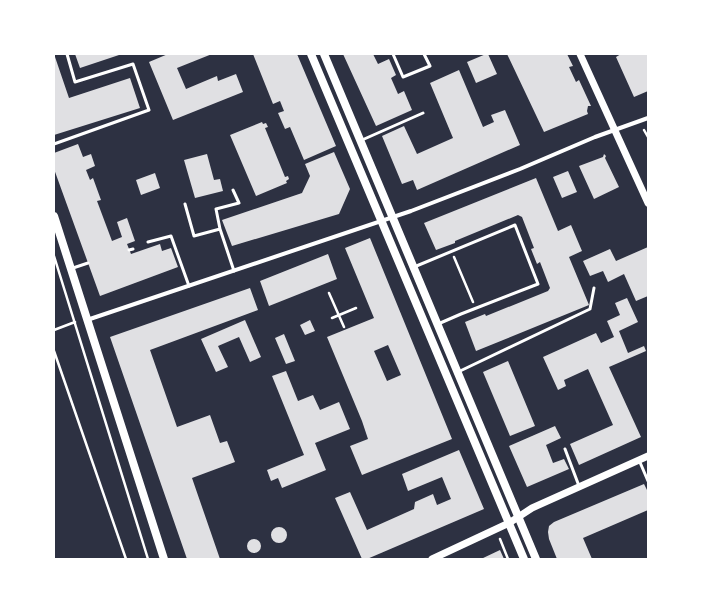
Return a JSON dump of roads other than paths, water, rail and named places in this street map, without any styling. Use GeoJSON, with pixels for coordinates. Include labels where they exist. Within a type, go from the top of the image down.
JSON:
{"type":"FeatureCollection","features":[{"type":"Feature","properties":{"kind":"main road"},"geometry":{"type":"LineString","coordinates":[[312,54],[524,559]]}},
{"type":"Feature","properties":{"kind":"main road"},"geometry":{"type":"LineString","coordinates":[[324,54],[536,559]]}},
{"type":"Feature","properties":{"kind":"main road"},"geometry":{"type":"LineString","coordinates":[[54,216],[164,559]]}},
{"type":"Feature","properties":{"kind":"street"},"geometry":{"type":"LineString","coordinates":[[580,54],[648,203]]}},
{"type":"Feature","properties":{"kind":"street"},"geometry":{"type":"LineString","coordinates":[[87,320],[381,221],[520,169],[614,130],[648,118]]}},
{"type":"Feature","properties":{"kind":"street"},"geometry":{"type":"LineString","coordinates":[[432,559],[509,523],[532,508],[648,456]]}},
{"type":"Feature","properties":{"kind":"lane"},"geometry":{"type":"LineString","coordinates":[[54,144],[149,110],[133,64],[75,82],[67,54]]}},
{"type":"Feature","properties":{"kind":"lane"},"geometry":{"type":"LineString","coordinates":[[393,54],[403,77],[430,66],[424,54]]}},
{"type":"Feature","properties":{"kind":"lane"},"geometry":{"type":"LineString","coordinates":[[360,140],[423,113]]}},
{"type":"Feature","properties":{"kind":"lane"},"geometry":{"type":"LineString","coordinates":[[234,190],[239,203],[216,209],[220,229],[234,271]]}},
{"type":"Feature","properties":{"kind":"lane"},"geometry":{"type":"LineString","coordinates":[[185,204],[194,236],[220,229]]}},
{"type":"Feature","properties":{"kind":"lane"},"geometry":{"type":"LineString","coordinates":[[414,267],[515,226],[518,233],[538,284],[437,324]]}},
{"type":"Feature","properties":{"kind":"lane"},"geometry":{"type":"LineString","coordinates":[[148,242],[171,236],[189,286]]}},
{"type":"Feature","properties":{"kind":"lane"},"geometry":{"type":"LineString","coordinates":[[71,269],[88,263]]}},
{"type":"Feature","properties":{"kind":"lane"},"geometry":{"type":"LineString","coordinates":[[457,372],[590,309],[594,288]]}},
{"type":"Feature","properties":{"kind":"lane"},"geometry":{"type":"LineString","coordinates":[[565,449],[579,486]]}},
{"type":"Feature","properties":{"kind":"lane"},"geometry":{"type":"LineString","coordinates":[[639,460],[648,481]]}}]}
